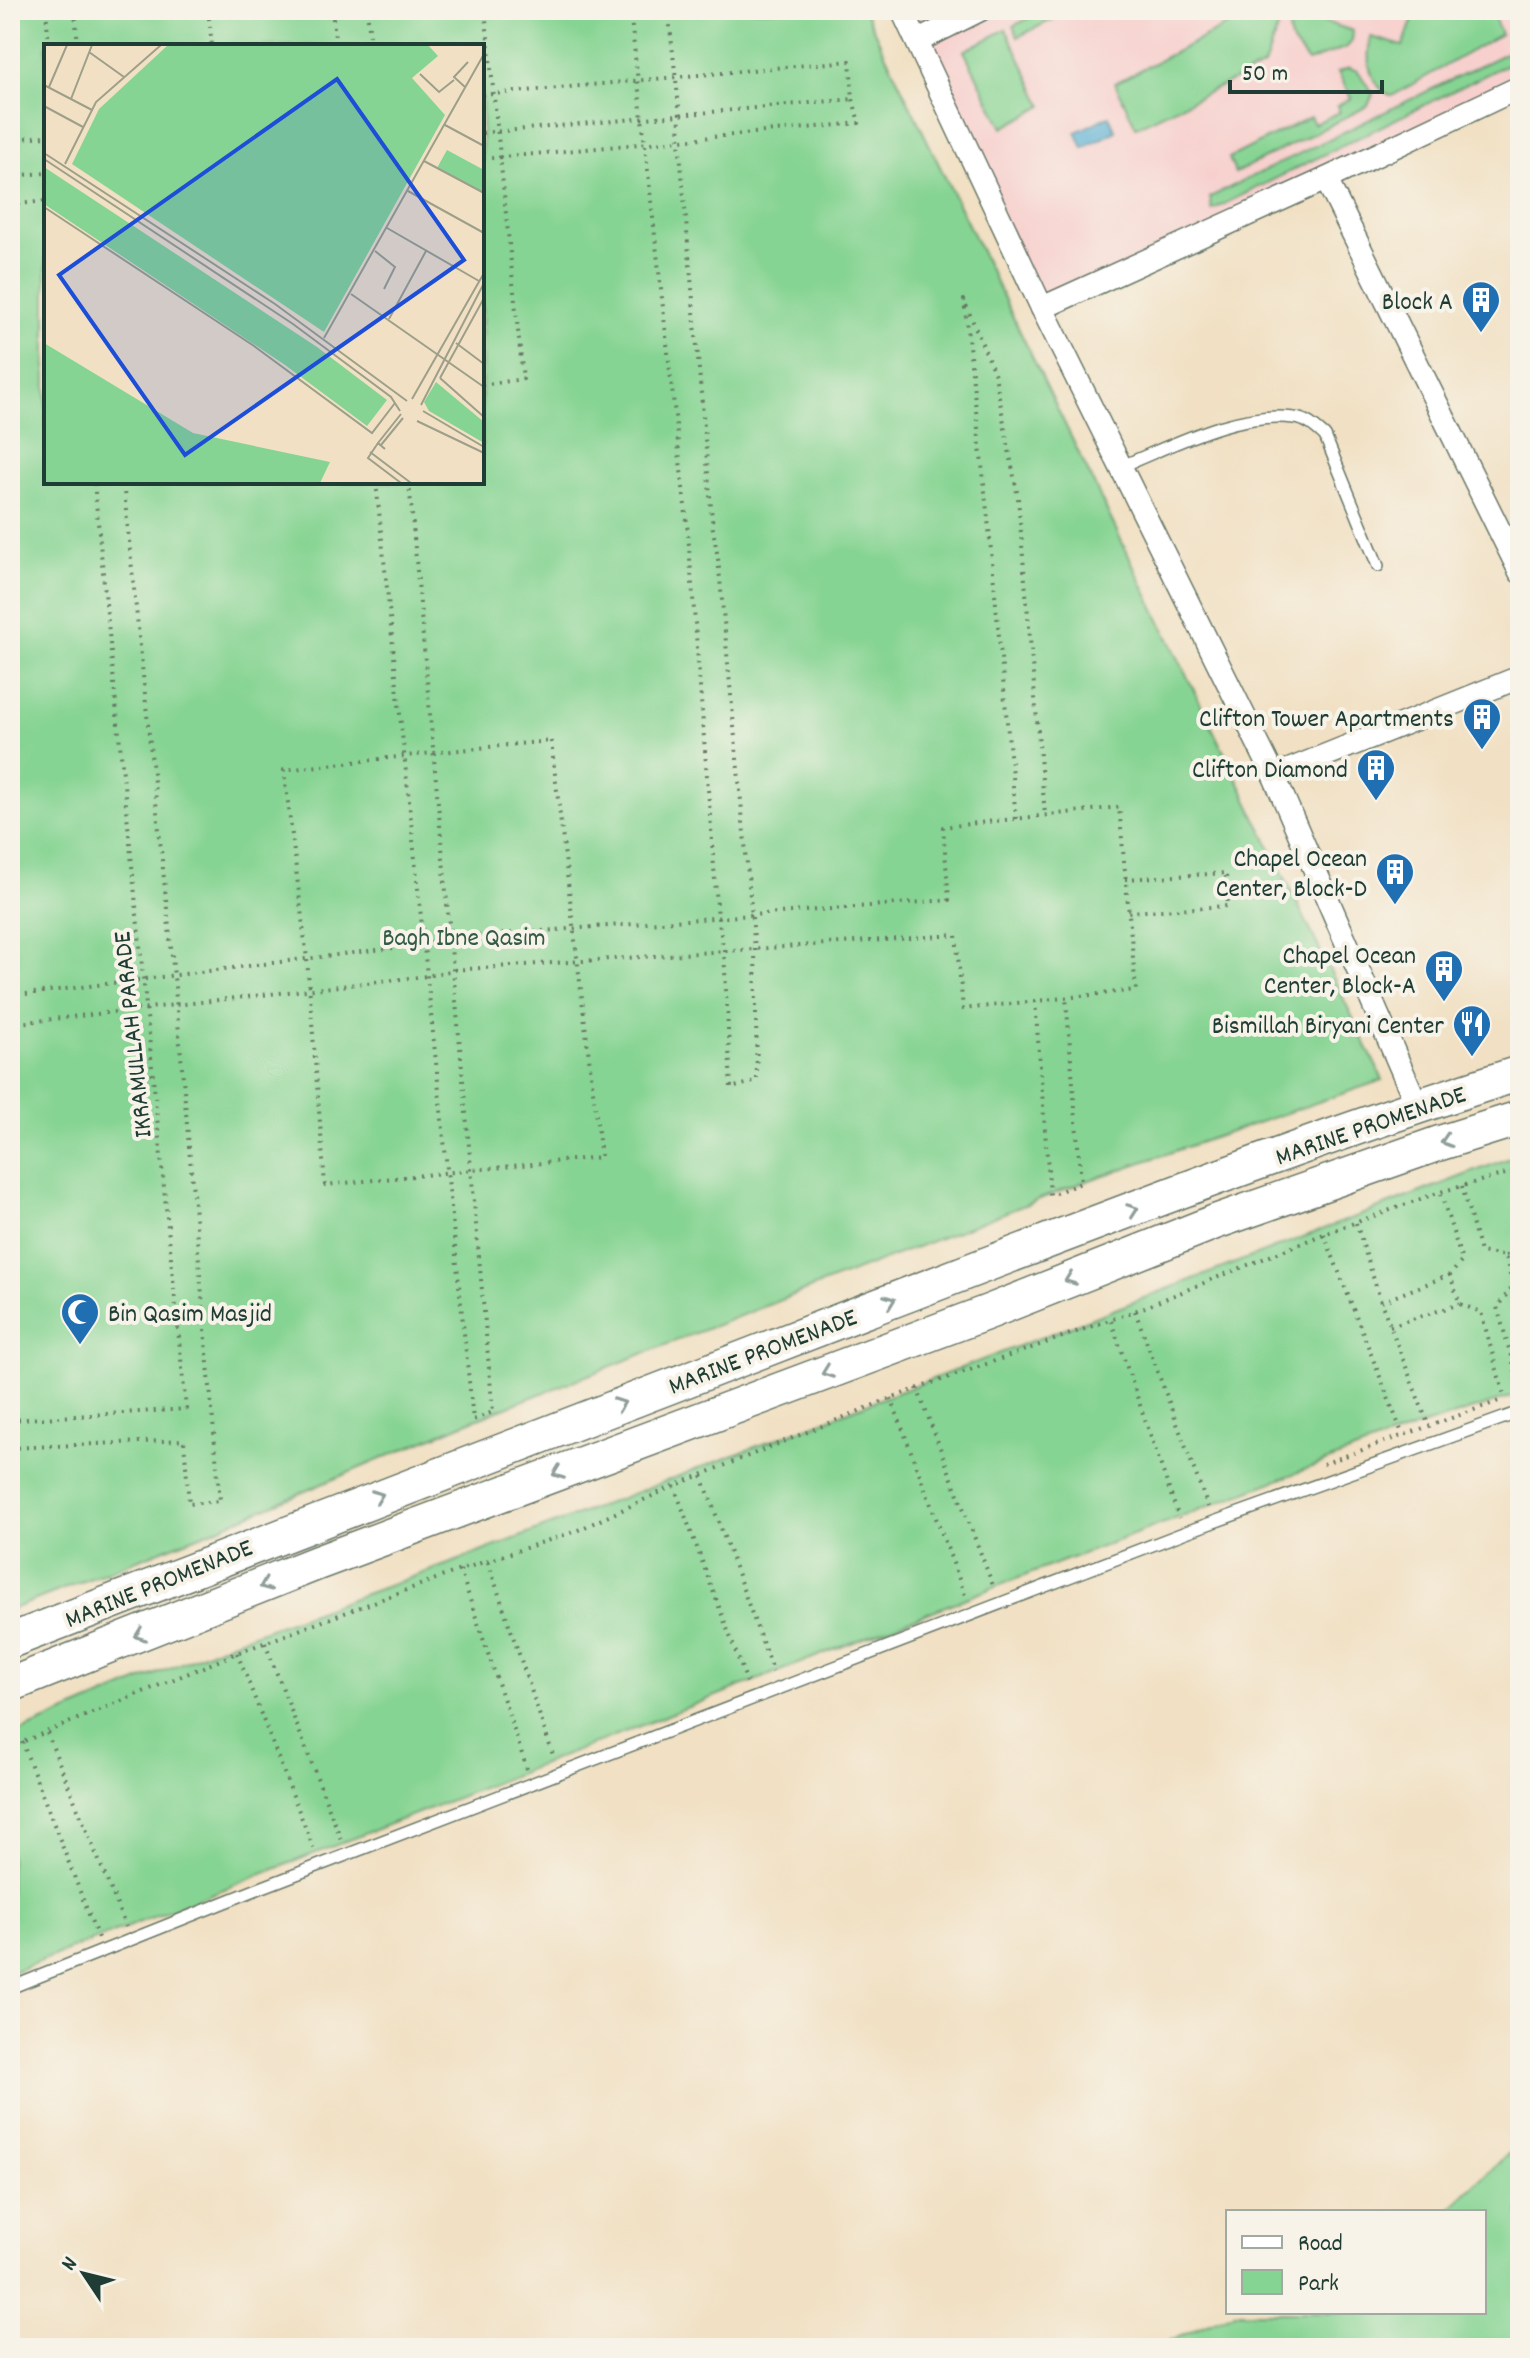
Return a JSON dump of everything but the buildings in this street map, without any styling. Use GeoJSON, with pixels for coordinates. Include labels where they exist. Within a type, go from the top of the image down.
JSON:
{"type":"FeatureCollection","features":[{"type":"Feature","properties":{"kind":"main road","name":"MARINE PROMENADE"},"geometry":{"type":"LineString","coordinates":[[10,1641],[305,1524],[1030,1248],[1417,1105],[1520,1073]]}},
{"type":"Feature","properties":{"kind":"main road","name":"MARINE PROMENADE"},"geometry":{"type":"LineString","coordinates":[[10,1685],[213,1607],[317,1563],[961,1322],[1215,1222],[1520,1118]]}},
{"type":"Feature","properties":{"kind":"main road"},"geometry":{"type":"LineString","coordinates":[[305,1524],[300,1531],[298,1547],[302,1555],[317,1563]]}},
{"type":"Feature","properties":{"kind":"main road"},"geometry":{"type":"LineString","coordinates":[[201,1566],[216,1578],[218,1598],[213,1607]]}},
{"type":"Feature","properties":{"kind":"street"},"geometry":{"type":"LineString","coordinates":[[902,10],[1042,308],[1274,776],[1417,1105]]}},
{"type":"Feature","properties":{"kind":"street"},"geometry":{"type":"LineString","coordinates":[[918,41],[980,10]]}},
{"type":"Feature","properties":{"kind":"street"},"geometry":{"type":"LineString","coordinates":[[1042,308],[1520,87]]}},
{"type":"Feature","properties":{"kind":"street"},"geometry":{"type":"LineString","coordinates":[[1326,179],[1520,572]]}},
{"type":"Feature","properties":{"kind":"street"},"geometry":{"type":"LineString","coordinates":[[1274,776],[1520,677]]}},
{"type":"Feature","properties":{"kind":"lane"},"geometry":{"type":"LineString","coordinates":[[1122,466],[1224,426],[1261,419],[1295,418],[1312,424],[1325,436],[1378,566]]}},
{"type":"Feature","properties":{"kind":"lane"},"geometry":{"type":"LineString","coordinates":[[10,1988],[255,1890],[1038,1589],[1520,1412]]}},
{"type":"Feature","properties":{"kind":"path"},"geometry":{"type":"LineString","coordinates":[[46,10],[49,44]]}},
{"type":"Feature","properties":{"kind":"path"},"geometry":{"type":"LineString","coordinates":[[75,10],[78,44]]}},
{"type":"Feature","properties":{"kind":"path"},"geometry":{"type":"LineString","coordinates":[[208,10],[212,44]]}},
{"type":"Feature","properties":{"kind":"path"},"geometry":{"type":"LineString","coordinates":[[332,10],[336,44]]}},
{"type":"Feature","properties":{"kind":"path"},"geometry":{"type":"LineString","coordinates":[[367,10],[371,44]]}},
{"type":"Feature","properties":{"kind":"path"},"geometry":{"type":"LineString","coordinates":[[484,385],[523,379],[485,10]]}},
{"type":"Feature","properties":{"kind":"path"},"geometry":{"type":"LineString","coordinates":[[630,10],[688,533],[718,918],[724,951],[731,1088],[757,1081],[755,949],[713,530],[679,140],[680,115],[668,10]]}},
{"type":"Feature","properties":{"kind":"path"},"geometry":{"type":"LineString","coordinates":[[484,95],[850,61],[853,99],[859,123],[484,159]]}},
{"type":"Feature","properties":{"kind":"path"},"geometry":{"type":"LineString","coordinates":[[484,133],[853,99]]}},
{"type":"Feature","properties":{"kind":"path"},"geometry":{"type":"LineString","coordinates":[[10,139],[44,136]]}},
{"type":"Feature","properties":{"kind":"path"},"geometry":{"type":"LineString","coordinates":[[10,176],[44,173]]}},
{"type":"Feature","properties":{"kind":"path"},"geometry":{"type":"LineString","coordinates":[[10,205],[44,201]]}},
{"type":"Feature","properties":{"kind":"path"},"geometry":{"type":"LineString","coordinates":[[1016,819],[964,300],[995,375],[1018,498],[1045,816]]}},
{"type":"Feature","properties":{"kind":"path","name":"IKRAMULLAH PARADE"},"geometry":{"type":"LineString","coordinates":[[10,1420],[186,1409],[94,484]]}},
{"type":"Feature","properties":{"kind":"path","name":"IKRAMULLAH PARADE"},"geometry":{"type":"LineString","coordinates":[[10,1448],[184,1440],[189,1504],[220,1501],[174,1005],[174,976],[123,484]]}},
{"type":"Feature","properties":{"kind":"path"},"geometry":{"type":"LineString","coordinates":[[376,484],[473,1420],[493,1412],[409,484]]}},
{"type":"Feature","properties":{"kind":"path"},"geometry":{"type":"LineString","coordinates":[[551,741],[601,1157],[325,1185],[307,959],[284,770],[404,757],[434,751],[551,741]]}},
{"type":"Feature","properties":{"kind":"path"},"geometry":{"type":"LineString","coordinates":[[10,996],[424,944],[450,938],[949,900],[943,827],[1119,807],[1136,990],[963,1009],[956,935],[453,970],[427,976],[10,1024]]}},
{"type":"Feature","properties":{"kind":"path"},"geometry":{"type":"LineString","coordinates":[[1125,879],[1226,873],[1228,906],[1128,912]]}},
{"type":"Feature","properties":{"kind":"path"},"geometry":{"type":"LineString","coordinates":[[1035,1001],[1050,1195],[1081,1183],[1066,997]]}},
{"type":"Feature","properties":{"kind":"path"},"geometry":{"type":"LineString","coordinates":[[10,1747],[237,1653],[460,1570],[576,1531],[674,1486],[917,1388],[1135,1311],[1324,1234],[1440,1192],[1520,1170]]}},
{"type":"Feature","properties":{"kind":"path"},"geometry":{"type":"LineString","coordinates":[[1462,1186],[1480,1252],[1505,1256],[1520,1253]]}},
{"type":"Feature","properties":{"kind":"path"},"geometry":{"type":"LineString","coordinates":[[1381,1302],[1450,1275],[1462,1261],[1440,1192]]}},
{"type":"Feature","properties":{"kind":"path"},"geometry":{"type":"LineString","coordinates":[[1356,1223],[1381,1302],[1428,1425]]}},
{"type":"Feature","properties":{"kind":"path"},"geometry":{"type":"LineString","coordinates":[[1324,1234],[1402,1433]]}},
{"type":"Feature","properties":{"kind":"path"},"geometry":{"type":"LineString","coordinates":[[1505,1256],[1513,1286]]}},
{"type":"Feature","properties":{"kind":"path"},"geometry":{"type":"LineString","coordinates":[[1450,1275],[1460,1304]]}},
{"type":"Feature","properties":{"kind":"path"},"geometry":{"type":"LineString","coordinates":[[1520,1284],[1513,1286],[1497,1307],[1520,1387]]}},
{"type":"Feature","properties":{"kind":"path"},"geometry":{"type":"LineString","coordinates":[[1390,1326],[1460,1304],[1481,1312],[1505,1399]]}},
{"type":"Feature","properties":{"kind":"path"},"geometry":{"type":"LineString","coordinates":[[1135,1311],[1208,1507]]}},
{"type":"Feature","properties":{"kind":"path"},"geometry":{"type":"LineString","coordinates":[[1111,1321],[1179,1518]]}},
{"type":"Feature","properties":{"kind":"path"},"geometry":{"type":"LineString","coordinates":[[917,1388],[994,1588]]}},
{"type":"Feature","properties":{"kind":"path"},"geometry":{"type":"LineString","coordinates":[[891,1398],[966,1598]]}},
{"type":"Feature","properties":{"kind":"path"},"geometry":{"type":"LineString","coordinates":[[702,1476],[773,1672]]}},
{"type":"Feature","properties":{"kind":"path"},"geometry":{"type":"LineString","coordinates":[[674,1486],[747,1682]]}},
{"type":"Feature","properties":{"kind":"path"},"geometry":{"type":"LineString","coordinates":[[488,1562],[554,1758]]}},
{"type":"Feature","properties":{"kind":"path"},"geometry":{"type":"LineString","coordinates":[[460,1570],[527,1769]]}},
{"type":"Feature","properties":{"kind":"path"},"geometry":{"type":"LineString","coordinates":[[265,1643],[342,1842]]}},
{"type":"Feature","properties":{"kind":"path"},"geometry":{"type":"LineString","coordinates":[[237,1653],[315,1853]]}},
{"type":"Feature","properties":{"kind":"path"},"geometry":{"type":"LineString","coordinates":[[47,1733],[126,1927]]}},
{"type":"Feature","properties":{"kind":"path"},"geometry":{"type":"LineString","coordinates":[[22,1742],[99,1938]]}},
{"type":"Feature","properties":{"kind":"shaded area"},"geometry":{"type":"Polygon","coordinates":[[[903,10],[1520,10],[1520,86],[1044,309],[903,10]]]}},
{"type":"Feature","properties":{"kind":"green space","name":"Bagh Ibne Qasim"},"geometry":{"type":"Polygon","coordinates":[[[10,10],[864,10],[1383,1080],[1081,1183],[473,1420],[211,1531],[10,1610],[10,10]]]}},
{"type":"Feature","properties":{"kind":"green space"},"geometry":{"type":"Polygon","coordinates":[[[1046,10],[1072,10],[1018,37],[1013,26],[1046,10]]]}},
{"type":"Feature","properties":{"kind":"green space"},"geometry":{"type":"Polygon","coordinates":[[[1257,10],[1284,10],[1264,66],[1136,127],[1115,83],[1257,10]]]}},
{"type":"Feature","properties":{"kind":"green space"},"geometry":{"type":"Polygon","coordinates":[[[1295,10],[1312,10],[1310,17],[1353,31],[1352,41],[1347,47],[1308,62],[1289,33],[1295,10]]]}},
{"type":"Feature","properties":{"kind":"green space"},"geometry":{"type":"Polygon","coordinates":[[[1416,10],[1491,10],[1501,34],[1392,96],[1378,86],[1371,71],[1371,37],[1403,46],[1416,10]]]}},
{"type":"Feature","properties":{"kind":"green space"},"geometry":{"type":"Polygon","coordinates":[[[1006,29],[1043,106],[1003,128],[964,51],[1006,29]]]}},
{"type":"Feature","properties":{"kind":"green space"},"geometry":{"type":"Polygon","coordinates":[[[1520,46],[1520,58],[1212,210],[1210,197],[1520,46]]]}},
{"type":"Feature","properties":{"kind":"green space"},"geometry":{"type":"Polygon","coordinates":[[[1349,68],[1358,71],[1373,94],[1368,106],[1235,173],[1229,158],[1310,117],[1314,124],[1340,112],[1337,106],[1351,98],[1338,72],[1349,68]]]}},
{"type":"Feature","properties":{"kind":"green space"},"geometry":{"type":"Polygon","coordinates":[[[1520,1154],[1520,1394],[1415,1428],[966,1598],[10,1973],[10,1736],[234,1641],[457,1561],[1520,1154]]]}},
{"type":"Feature","properties":{"kind":"green space"},"geometry":{"type":"Polygon","coordinates":[[[1520,2143],[1520,2348],[1154,2348],[1230,2314],[1486,2314],[1486,2210],[1448,2210],[1520,2143]]]}},
{"type":"Feature","properties":{"kind":"water"},"geometry":{"type":"Polygon","coordinates":[[[1109,116],[1116,131],[1083,148],[1076,132],[1109,116]]]}},
{"type":"Feature","properties":{"kind":"place","name":"Block A"},"geometry":{"type":"Point","coordinates":[1481,334]}},
{"type":"Feature","properties":{"kind":"place","name":"Clifton Tower Apartments"},"geometry":{"type":"Point","coordinates":[1482,751]}},
{"type":"Feature","properties":{"kind":"place","name":"Clifton Diamond"},"geometry":{"type":"Point","coordinates":[1376,802]}},
{"type":"Feature","properties":{"kind":"place","name":"Chapel Ocean Center, Block-D"},"geometry":{"type":"Point","coordinates":[1395,906]}},
{"type":"Feature","properties":{"kind":"place","name":"Chapel Ocean Center, Block-A"},"geometry":{"type":"Point","coordinates":[1444,1003]}},
{"type":"Feature","properties":{"kind":"place","name":"Bismillah Biryani Center"},"geometry":{"type":"Point","coordinates":[1472,1058]}},
{"type":"Feature","properties":{"kind":"place","name":"Bin Qasim Masjid"},"geometry":{"type":"Point","coordinates":[80,1346]}}]}
